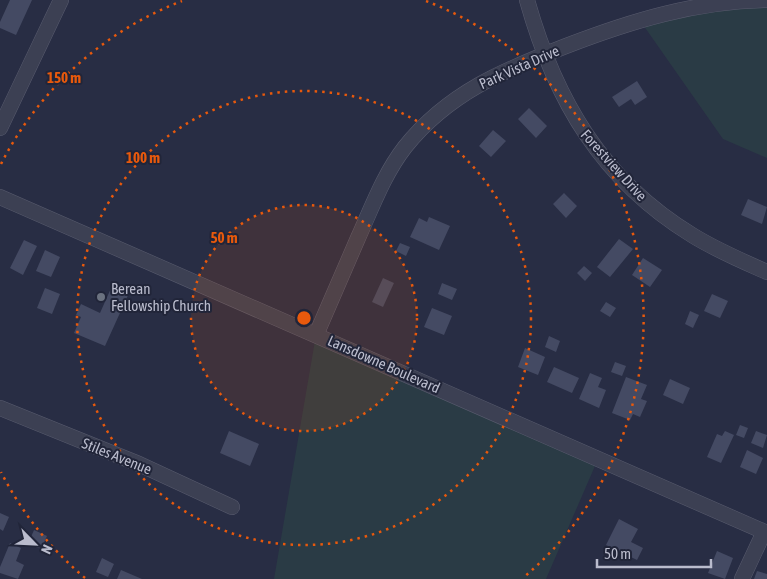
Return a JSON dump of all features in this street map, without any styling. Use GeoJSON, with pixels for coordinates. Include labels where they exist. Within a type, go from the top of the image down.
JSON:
{"type":"FeatureCollection","features":[{"type":"Feature","properties":{"kind":"street"},"geometry":{"type":"LineString","coordinates":[[0,128],[61,0]]}},
{"type":"Feature","properties":{"kind":"street","name":"Forestview Drive"},"geometry":{"type":"LineString","coordinates":[[527,0],[544,55],[560,93],[578,124],[612,167],[654,208],[692,235],[767,272]]}},
{"type":"Feature","properties":{"kind":"street","name":"Park Vista Drive"},"geometry":{"type":"LineString","coordinates":[[316,335],[387,175],[405,148],[435,115],[470,89],[489,78],[609,29],[672,11],[718,3],[767,0]]}},
{"type":"Feature","properties":{"kind":"street","name":"Lansdowne Boulevard"},"geometry":{"type":"LineString","coordinates":[[0,197],[766,532]]}},
{"type":"Feature","properties":{"kind":"street","name":"Stiles Avenue"},"geometry":{"type":"LineString","coordinates":[[0,408],[139,464],[232,507]]}},
{"type":"Feature","properties":{"kind":"street"},"geometry":{"type":"LineString","coordinates":[[742,579],[766,532]]}},
{"type":"Feature","properties":{"kind":"shaded area"},"geometry":{"type":"Polygon","coordinates":[[[767,0],[767,158],[723,139],[639,19],[767,0]]]}},
{"type":"Feature","properties":{"kind":"shaded area"},"geometry":{"type":"Polygon","coordinates":[[[316,335],[598,459],[546,579],[274,579],[316,335]]]}},
{"type":"Feature","properties":{"kind":"building"},"geometry":{"type":"Polygon","coordinates":[[[10,0],[32,0],[16,35],[0,28],[0,22],[10,0]]]}},
{"type":"Feature","properties":{"kind":"building"},"geometry":{"type":"Polygon","coordinates":[[[637,81],[647,97],[635,105],[631,99],[619,107],[612,97],[637,81]]]}},
{"type":"Feature","properties":{"kind":"building"},"geometry":{"type":"Polygon","coordinates":[[[529,108],[547,126],[536,138],[518,119],[529,108]]]}},
{"type":"Feature","properties":{"kind":"building"},"geometry":{"type":"Polygon","coordinates":[[[493,130],[506,141],[491,157],[479,146],[493,130]]]}},
{"type":"Feature","properties":{"kind":"building"},"geometry":{"type":"Polygon","coordinates":[[[564,193],[577,206],[566,218],[553,204],[564,193]]]}},
{"type":"Feature","properties":{"kind":"building"},"geometry":{"type":"Polygon","coordinates":[[[748,199],[767,207],[762,224],[741,215],[748,199]]]}},
{"type":"Feature","properties":{"kind":"building"},"geometry":{"type":"Polygon","coordinates":[[[429,217],[450,226],[439,250],[410,237],[419,218],[427,222],[429,217]]]}},
{"type":"Feature","properties":{"kind":"building"},"geometry":{"type":"Polygon","coordinates":[[[619,239],[633,249],[610,277],[597,267],[619,239]]]}},
{"type":"Feature","properties":{"kind":"building"},"geometry":{"type":"Polygon","coordinates":[[[24,240],[37,246],[23,275],[10,268],[24,240]]]}},
{"type":"Feature","properties":{"kind":"building"},"geometry":{"type":"Polygon","coordinates":[[[400,243],[410,247],[406,256],[396,251],[400,243]]]}},
{"type":"Feature","properties":{"kind":"building"},"geometry":{"type":"Polygon","coordinates":[[[45,250],[60,257],[51,277],[36,271],[45,250]]]}},
{"type":"Feature","properties":{"kind":"building"},"geometry":{"type":"Polygon","coordinates":[[[643,258],[662,270],[650,287],[632,275],[643,258]]]}},
{"type":"Feature","properties":{"kind":"building"},"geometry":{"type":"Polygon","coordinates":[[[584,266],[592,273],[585,281],[577,273],[584,266]]]}},
{"type":"Feature","properties":{"kind":"building"},"geometry":{"type":"Polygon","coordinates":[[[383,278],[394,283],[383,307],[372,302],[383,278]]]}},
{"type":"Feature","properties":{"kind":"building"},"geometry":{"type":"Polygon","coordinates":[[[442,283],[457,289],[452,300],[438,294],[442,283]]]}},
{"type":"Feature","properties":{"kind":"building"},"geometry":{"type":"Polygon","coordinates":[[[112,286],[129,293],[105,346],[74,333],[81,317],[76,315],[81,304],[100,313],[112,286]]]}},
{"type":"Feature","properties":{"kind":"building"},"geometry":{"type":"Polygon","coordinates":[[[45,288],[60,294],[52,314],[37,308],[45,288]]]}},
{"type":"Feature","properties":{"kind":"building"},"geometry":{"type":"Polygon","coordinates":[[[712,294],[728,301],[720,318],[704,311],[712,294]]]}},
{"type":"Feature","properties":{"kind":"building"},"geometry":{"type":"Polygon","coordinates":[[[606,302],[616,308],[610,317],[600,311],[606,302]]]}},
{"type":"Feature","properties":{"kind":"building"},"geometry":{"type":"Polygon","coordinates":[[[432,308],[452,316],[444,335],[424,327],[432,308]]]}},
{"type":"Feature","properties":{"kind":"building"},"geometry":{"type":"Polygon","coordinates":[[[690,311],[699,315],[693,328],[685,324],[690,311]]]}},
{"type":"Feature","properties":{"kind":"building"},"geometry":{"type":"Polygon","coordinates":[[[549,336],[560,341],[556,352],[545,347],[549,336]]]}},
{"type":"Feature","properties":{"kind":"building"},"geometry":{"type":"Polygon","coordinates":[[[525,348],[545,357],[538,375],[518,367],[525,348]]]}},
{"type":"Feature","properties":{"kind":"building"},"geometry":{"type":"Polygon","coordinates":[[[615,362],[626,366],[622,376],[611,372],[615,362]]]}},
{"type":"Feature","properties":{"kind":"building"},"geometry":{"type":"Polygon","coordinates":[[[554,367],[579,378],[572,393],[547,382],[554,367]]]}},
{"type":"Feature","properties":{"kind":"building"},"geometry":{"type":"Polygon","coordinates":[[[590,373],[602,378],[598,387],[606,390],[599,408],[579,399],[590,373]]]}},
{"type":"Feature","properties":{"kind":"building"},"geometry":{"type":"Polygon","coordinates":[[[626,377],[647,385],[641,399],[647,401],[640,417],[633,414],[630,420],[612,413],[626,377]]]}},
{"type":"Feature","properties":{"kind":"building"},"geometry":{"type":"Polygon","coordinates":[[[670,379],[690,388],[683,404],[663,395],[670,379]]]}},
{"type":"Feature","properties":{"kind":"building"},"geometry":{"type":"Polygon","coordinates":[[[740,425],[748,428],[744,438],[736,435],[740,425]]]}},
{"type":"Feature","properties":{"kind":"building"},"geometry":{"type":"Polygon","coordinates":[[[229,431],[259,444],[250,466],[220,453],[229,431]]]}},
{"type":"Feature","properties":{"kind":"building"},"geometry":{"type":"Polygon","coordinates":[[[725,431],[734,435],[721,463],[707,457],[717,434],[722,436],[725,431]]]}},
{"type":"Feature","properties":{"kind":"building"},"geometry":{"type":"Polygon","coordinates":[[[756,431],[767,435],[763,448],[751,443],[756,431]]]}},
{"type":"Feature","properties":{"kind":"building"},"geometry":{"type":"Polygon","coordinates":[[[747,450],[763,458],[756,474],[740,467],[747,450]]]}},
{"type":"Feature","properties":{"kind":"building"},"geometry":{"type":"Polygon","coordinates":[[[0,513],[9,517],[3,531],[0,529],[0,513]]]}},
{"type":"Feature","properties":{"kind":"building"},"geometry":{"type":"Polygon","coordinates":[[[619,519],[638,529],[631,542],[643,548],[637,560],[606,545],[619,519]]]}},
{"type":"Feature","properties":{"kind":"building"},"geometry":{"type":"Polygon","coordinates":[[[34,530],[47,536],[41,549],[28,544],[34,530]]]}},
{"type":"Feature","properties":{"kind":"building"},"geometry":{"type":"Polygon","coordinates":[[[10,543],[21,548],[16,561],[24,565],[18,579],[0,573],[0,567],[10,543]]]}},
{"type":"Feature","properties":{"kind":"building"},"geometry":{"type":"Polygon","coordinates":[[[717,551],[733,558],[725,579],[708,573],[717,551]]]}},
{"type":"Feature","properties":{"kind":"building"},"geometry":{"type":"Polygon","coordinates":[[[102,558],[114,564],[108,577],[96,572],[102,558]]]}},
{"type":"Feature","properties":{"kind":"building"},"geometry":{"type":"Polygon","coordinates":[[[121,570],[142,579],[117,579],[121,570]]]}},
{"type":"Feature","properties":{"kind":"building"},"geometry":{"type":"Polygon","coordinates":[[[757,571],[767,574],[767,579],[754,579],[757,571]]]}},
{"type":"Feature","properties":{"kind":"place","name":"Berean Fellowship Church"},"geometry":{"type":"Point","coordinates":[101,297]}}]}
